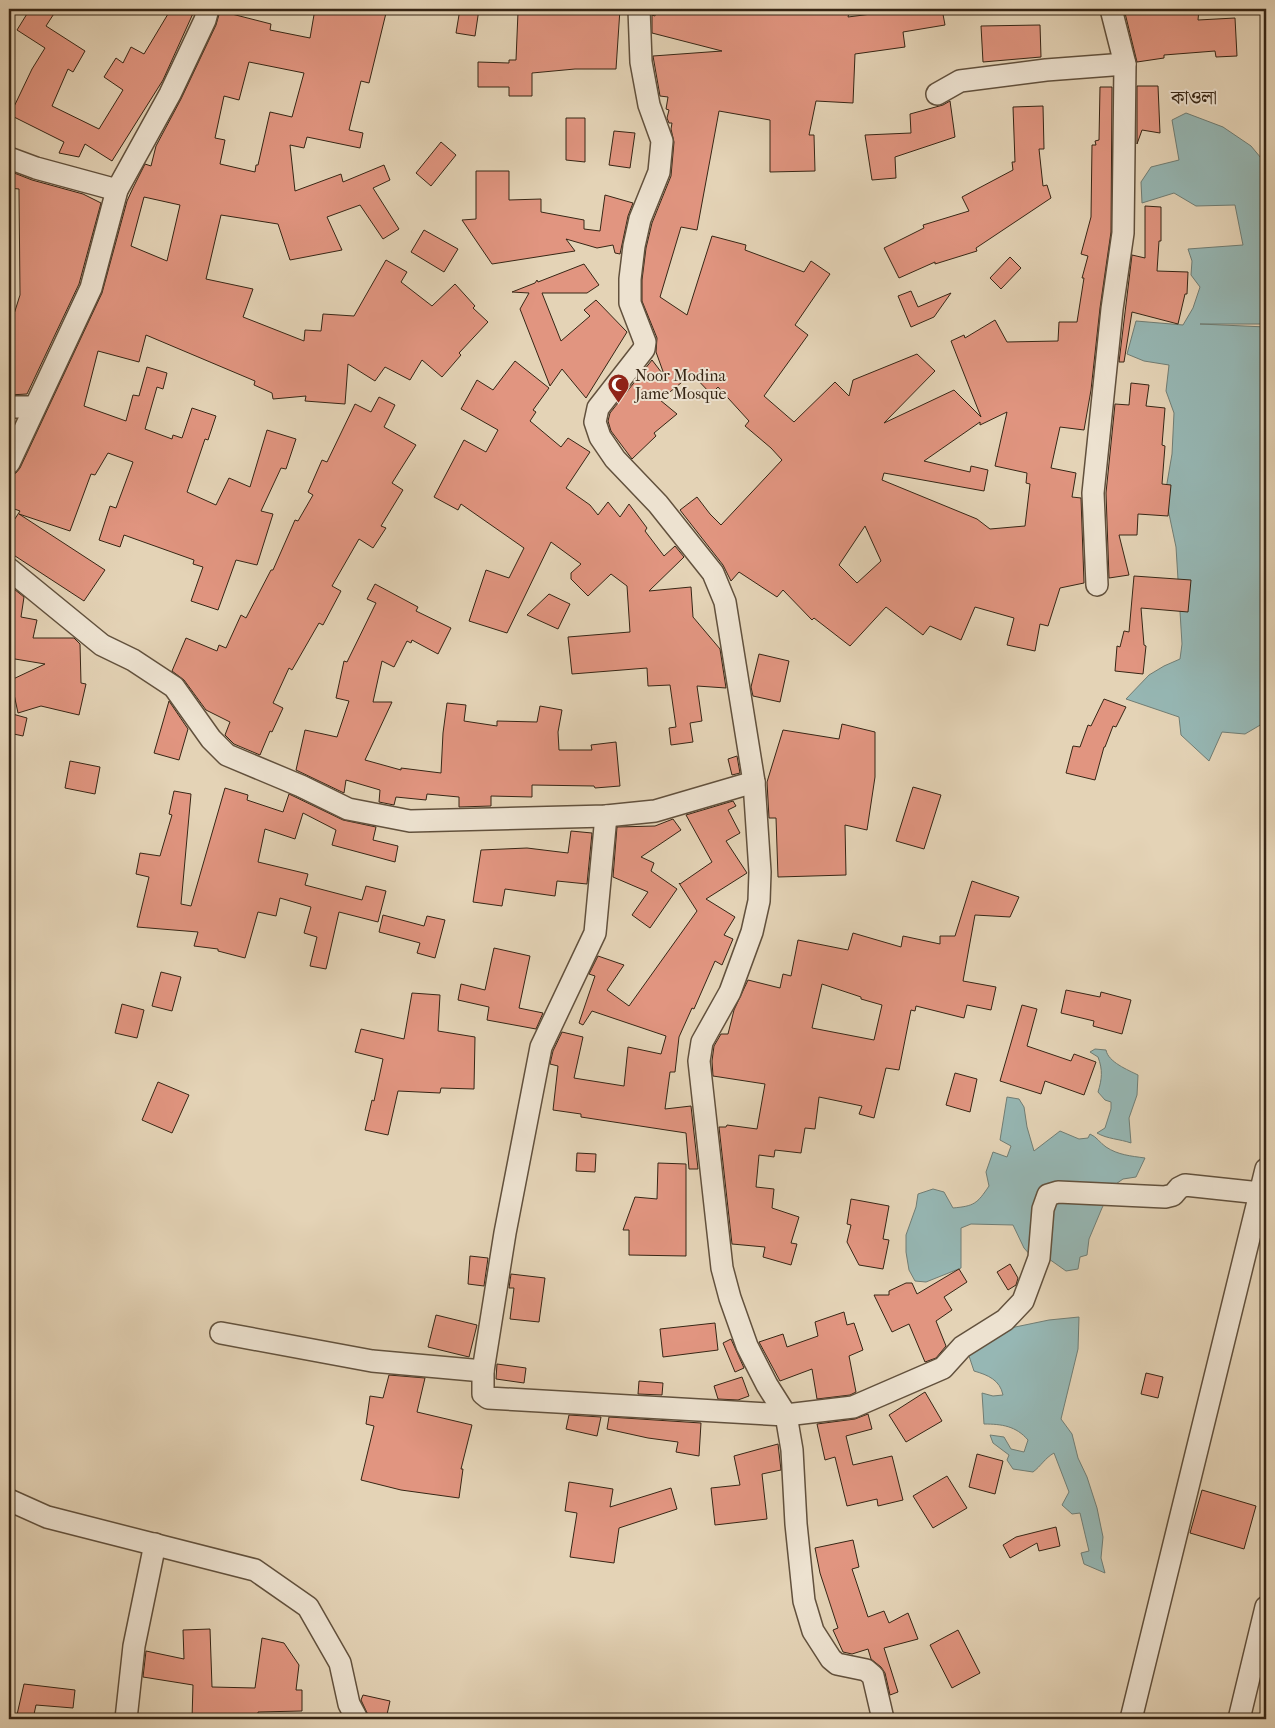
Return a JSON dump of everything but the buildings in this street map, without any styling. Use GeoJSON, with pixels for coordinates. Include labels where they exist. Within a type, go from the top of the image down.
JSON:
{"type":"FeatureCollection","features":[{"type":"Feature","properties":{"kind":"street"},"geometry":{"type":"LineString","coordinates":[[9,463],[90,288],[117,190],[170,94],[205,20],[208,9]]}},
{"type":"Feature","properties":{"kind":"street"},"geometry":{"type":"LineString","coordinates":[[639,9],[641,62],[650,105],[662,141],[659,172],[640,219],[630,279],[630,302],[645,342],[644,349],[598,408],[595,422],[600,437],[615,459],[658,504],[713,573],[725,602],[754,782],[760,872],[759,901],[752,932],[730,992],[702,1042],[699,1061],[724,1275],[747,1346],[767,1385],[786,1414],[792,1450],[796,1524],[804,1601],[813,1631],[831,1659],[837,1664],[866,1670],[873,1676],[883,1719]]}},
{"type":"Feature","properties":{"kind":"street"},"geometry":{"type":"LineString","coordinates":[[1098,585],[1093,494],[1112,309],[1123,233],[1125,64],[1111,9]]}},
{"type":"Feature","properties":{"kind":"street"},"geometry":{"type":"LineString","coordinates":[[937,94],[960,81],[1046,70],[1125,64]]}},
{"type":"Feature","properties":{"kind":"street"},"geometry":{"type":"LineString","coordinates":[[9,158],[36,168],[117,190]]}},
{"type":"Feature","properties":{"kind":"street"},"geometry":{"type":"LineString","coordinates":[[9,407],[34,406]]}},
{"type":"Feature","properties":{"kind":"street"},"geometry":{"type":"LineString","coordinates":[[9,569],[102,645],[134,660],[174,687],[211,739],[227,755],[301,786],[348,809],[410,821],[606,816],[655,811],[754,782]]}},
{"type":"Feature","properties":{"kind":"street"},"geometry":{"type":"LineString","coordinates":[[606,816],[594,933],[541,1047],[505,1233],[483,1371],[483,1394],[488,1398],[786,1414],[853,1407],[943,1368],[962,1347],[1005,1320],[1023,1301],[1039,1258],[1043,1209],[1048,1195],[1058,1192],[1165,1197],[1173,1195],[1185,1184],[1260,1192]]}},
{"type":"Feature","properties":{"kind":"street"},"geometry":{"type":"LineString","coordinates":[[1131,1719],[1266,1169]]}},
{"type":"Feature","properties":{"kind":"street"},"geometry":{"type":"LineString","coordinates":[[221,1333],[372,1361],[483,1371]]}},
{"type":"Feature","properties":{"kind":"street"},"geometry":{"type":"LineString","coordinates":[[9,1500],[47,1517],[255,1570],[308,1607],[340,1664],[350,1704],[357,1719]]}},
{"type":"Feature","properties":{"kind":"street"},"geometry":{"type":"LineString","coordinates":[[126,1719],[134,1646],[155,1544]]}},
{"type":"Feature","properties":{"kind":"street"},"geometry":{"type":"LineString","coordinates":[[1239,1719],[1266,1607]]}},
{"type":"Feature","properties":{"kind":"water"},"geometry":{"type":"Polygon","coordinates":[[[1186,113],[1223,127],[1251,146],[1266,164],[1266,324],[1200,324],[1266,327],[1266,712],[1264,713],[1262,724],[1245,734],[1222,732],[1209,761],[1181,735],[1179,717],[1126,699],[1149,675],[1180,659],[1182,644],[1176,547],[1165,495],[1172,454],[1174,413],[1166,391],[1169,365],[1144,361],[1127,354],[1136,321],[1183,325],[1193,308],[1200,287],[1191,275],[1192,261],[1188,249],[1243,245],[1235,205],[1196,206],[1174,193],[1142,203],[1141,182],[1151,167],[1179,160],[1172,120],[1186,113]]]}},
{"type":"Feature","properties":{"kind":"water"},"geometry":{"type":"Polygon","coordinates":[[[1095,1049],[1106,1050],[1114,1062],[1138,1075],[1137,1095],[1129,1118],[1131,1143],[1105,1137],[1097,1133],[1105,1128],[1111,1109],[1111,1102],[1105,1100],[1098,1092],[1101,1066],[1098,1057],[1090,1052],[1095,1049]]]}},
{"type":"Feature","properties":{"kind":"water"},"geometry":{"type":"Polygon","coordinates":[[[1007,1097],[1019,1099],[1024,1107],[1027,1127],[1034,1151],[1060,1131],[1079,1139],[1088,1138],[1090,1134],[1115,1152],[1145,1158],[1136,1177],[1123,1179],[1113,1186],[1089,1239],[1087,1255],[1080,1257],[1078,1269],[1066,1271],[1049,1259],[1032,1257],[1024,1248],[1013,1225],[971,1224],[961,1228],[961,1268],[926,1282],[915,1281],[909,1270],[906,1235],[916,1207],[918,1194],[933,1189],[944,1192],[953,1208],[970,1205],[981,1197],[989,1186],[986,1172],[993,1152],[1007,1157],[1011,1146],[1000,1140],[1007,1097]]]}},
{"type":"Feature","properties":{"kind":"water"},"geometry":{"type":"Polygon","coordinates":[[[1079,1317],[1078,1349],[1061,1419],[1072,1434],[1078,1458],[1087,1477],[1097,1508],[1103,1537],[1101,1558],[1105,1573],[1084,1564],[1081,1553],[1089,1551],[1080,1513],[1072,1514],[1062,1505],[1069,1492],[1054,1453],[1033,1472],[1013,1469],[1007,1460],[1009,1455],[993,1443],[990,1435],[1004,1437],[1011,1449],[1024,1452],[1028,1440],[1014,1429],[984,1424],[982,1393],[993,1396],[1003,1395],[999,1385],[993,1379],[974,1371],[966,1347],[996,1331],[1049,1320],[1079,1317]]]}},
{"type":"Feature","properties":{"kind":"place","name":"Noor Modina Jame Mosque"},"geometry":{"type":"Point","coordinates":[619,403]}},
{"type":"Feature","properties":{"kind":"district","name":"কাওলা"},"geometry":{"type":"Point","coordinates":[1194,97]}}]}
